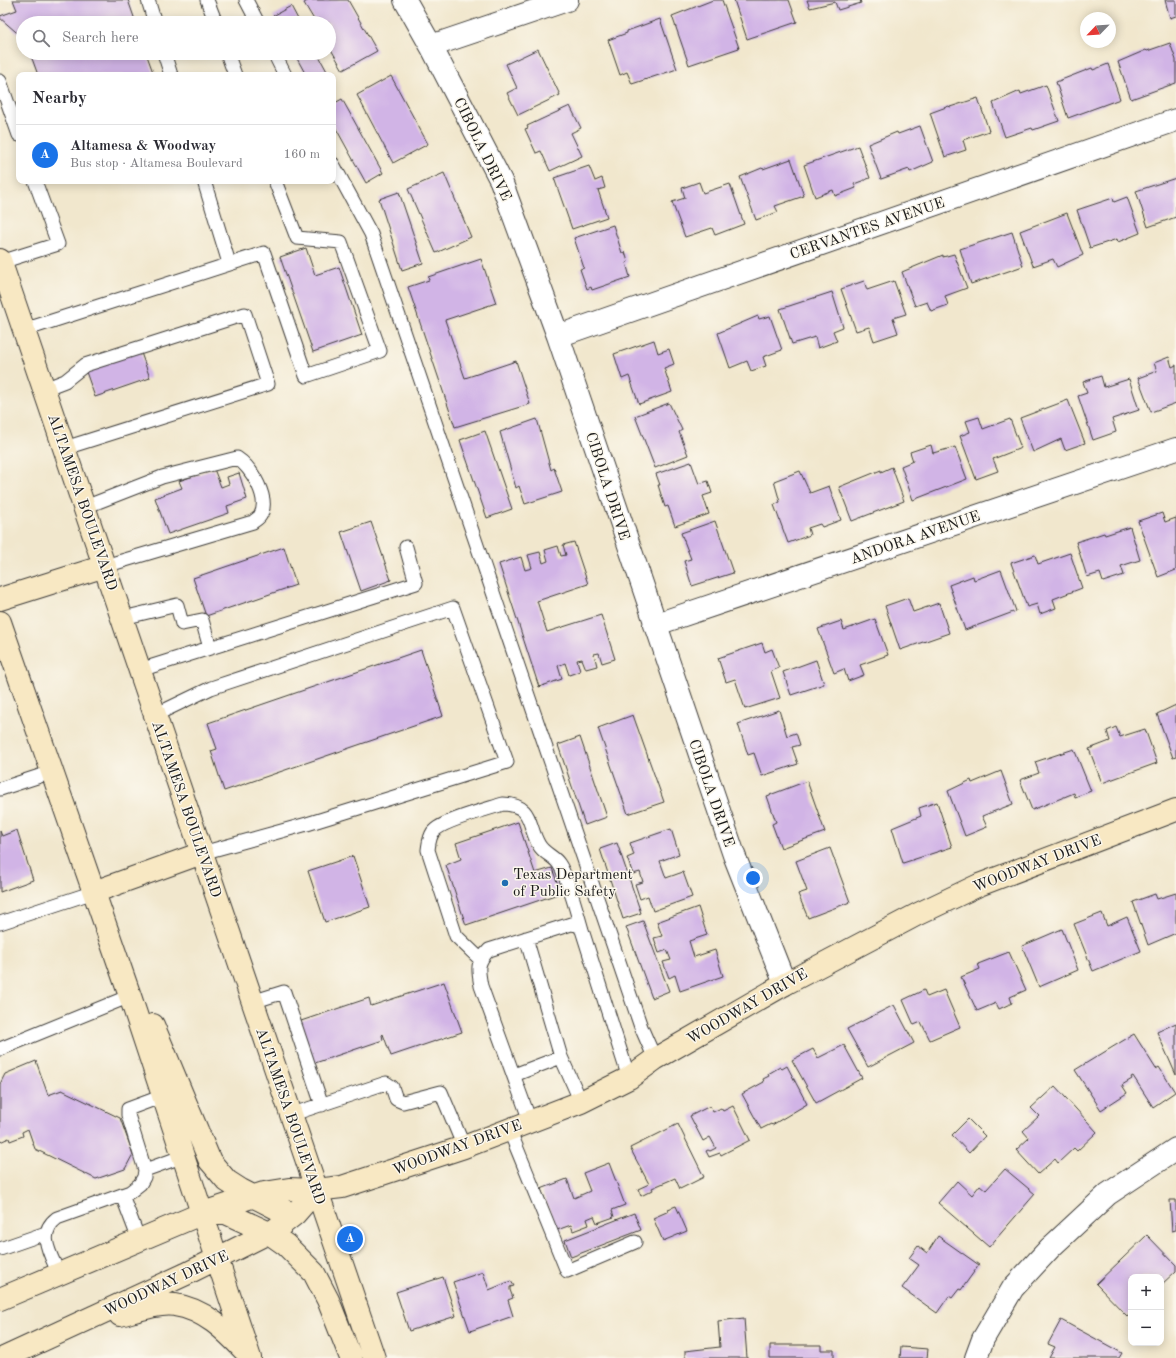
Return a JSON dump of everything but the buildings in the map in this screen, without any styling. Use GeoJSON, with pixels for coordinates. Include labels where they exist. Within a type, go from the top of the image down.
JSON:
{"type":"FeatureCollection","features":[{"type":"Feature","properties":{"kind":"main road","name":"ALTAMESA BOULEVARD"},"geometry":{"type":"LineString","coordinates":[[0,261],[123,618],[290,1115],[374,1358]]}},
{"type":"Feature","properties":{"kind":"main road"},"geometry":{"type":"LineString","coordinates":[[0,599],[105,566]]}},
{"type":"Feature","properties":{"kind":"main road"},"geometry":{"type":"LineString","coordinates":[[0,622],[130,996],[250,1357]]}},
{"type":"Feature","properties":{"kind":"main road","name":"WOODWAY DRIVE"},"geometry":{"type":"LineString","coordinates":[[0,1299],[203,1213],[253,1197],[289,1189],[316,1190],[342,1187],[464,1147],[580,1102],[629,1078],[655,1059],[785,984],[918,914],[979,885],[1176,810]]}},
{"type":"Feature","properties":{"kind":"main road"},"geometry":{"type":"LineString","coordinates":[[94,892],[202,853]]}},
{"type":"Feature","properties":{"kind":"main road"},"geometry":{"type":"LineString","coordinates":[[130,996],[152,1024],[198,1136],[210,1161],[227,1181],[253,1197],[276,1208],[295,1214]]}},
{"type":"Feature","properties":{"kind":"main road","name":"WOODWAY DRIVE"},"geometry":{"type":"LineString","coordinates":[[4,1358],[217,1259],[269,1233],[295,1214],[316,1190]]}},
{"type":"Feature","properties":{"kind":"main road"},"geometry":{"type":"LineString","coordinates":[[203,1213],[226,1213],[269,1233],[286,1245],[314,1273],[328,1300],[351,1358]]}},
{"type":"Feature","properties":{"kind":"main road"},"geometry":{"type":"LineString","coordinates":[[78,1324],[149,1308],[174,1305],[197,1313],[221,1326],[250,1357]]}},
{"type":"Feature","properties":{"kind":"street","name":"CIBOLA DRIVE"},"geometry":{"type":"LineString","coordinates":[[405,0],[431,46],[501,181],[558,336],[654,625],[734,855],[785,984]]}},
{"type":"Feature","properties":{"kind":"street"},"geometry":{"type":"LineString","coordinates":[[431,46],[567,0]]}},
{"type":"Feature","properties":{"kind":"street","name":"CERVANTES AVENUE"},"geometry":{"type":"LineString","coordinates":[[558,336],[1176,120]]}},
{"type":"Feature","properties":{"kind":"street","name":"ANDORA AVENUE"},"geometry":{"type":"LineString","coordinates":[[654,625],[1176,449]]}},
{"type":"Feature","properties":{"kind":"street"},"geometry":{"type":"LineString","coordinates":[[976,1358],[983,1339],[1012,1288],[1050,1248],[1108,1194],[1176,1149]]}},
{"type":"Feature","properties":{"kind":"lane"},"geometry":{"type":"LineString","coordinates":[[148,0],[153,16]]}},
{"type":"Feature","properties":{"kind":"lane"},"geometry":{"type":"LineString","coordinates":[[207,0],[213,16]]}},
{"type":"Feature","properties":{"kind":"lane"},"geometry":{"type":"LineString","coordinates":[[246,0],[254,16]]}},
{"type":"Feature","properties":{"kind":"lane"},"geometry":{"type":"LineString","coordinates":[[166,60],[170,72]]}},
{"type":"Feature","properties":{"kind":"lane"},"geometry":{"type":"LineString","coordinates":[[230,60],[234,72]]}},
{"type":"Feature","properties":{"kind":"lane"},"geometry":{"type":"LineString","coordinates":[[278,60],[284,72]]}},
{"type":"Feature","properties":{"kind":"lane"},"geometry":{"type":"LineString","coordinates":[[0,81],[16,126]]}},
{"type":"Feature","properties":{"kind":"lane"},"geometry":{"type":"LineString","coordinates":[[336,170],[371,234],[642,1027],[655,1059]]}},
{"type":"Feature","properties":{"kind":"lane"},"geometry":{"type":"LineString","coordinates":[[0,261],[58,244],[36,184]]}},
{"type":"Feature","properties":{"kind":"lane"},"geometry":{"type":"LineString","coordinates":[[205,184],[229,263]]}},
{"type":"Feature","properties":{"kind":"lane"},"geometry":{"type":"LineString","coordinates":[[24,330],[264,252],[306,376],[380,351],[341,242],[297,238],[276,184]]}},
{"type":"Feature","properties":{"kind":"lane"},"geometry":{"type":"LineString","coordinates":[[44,389],[65,382],[85,365],[245,314],[268,384],[65,448]]}},
{"type":"Feature","properties":{"kind":"lane"},"geometry":{"type":"LineString","coordinates":[[85,507],[162,477],[237,458],[250,469],[262,495],[263,508],[260,516],[253,522],[105,566]]}},
{"type":"Feature","properties":{"kind":"lane"},"geometry":{"type":"LineString","coordinates":[[140,670],[416,583],[406,547]]}},
{"type":"Feature","properties":{"kind":"lane"},"geometry":{"type":"LineString","coordinates":[[123,618],[177,605],[182,624],[202,620],[210,648]]}},
{"type":"Feature","properties":{"kind":"lane"},"geometry":{"type":"LineString","coordinates":[[155,715],[211,688],[453,608],[507,762],[308,824],[202,853]]}},
{"type":"Feature","properties":{"kind":"lane"},"geometry":{"type":"LineString","coordinates":[[0,789],[52,772]]}},
{"type":"Feature","properties":{"kind":"lane"},"geometry":{"type":"LineString","coordinates":[[480,959],[456,936],[428,850],[429,840],[434,831],[442,824],[503,804],[512,804],[522,808],[528,815],[538,844],[542,850],[558,862],[582,930],[629,1078]]}},
{"type":"Feature","properties":{"kind":"lane"},"geometry":{"type":"LineString","coordinates":[[0,923],[94,892]]}},
{"type":"Feature","properties":{"kind":"lane"},"geometry":{"type":"LineString","coordinates":[[530,1121],[481,986],[478,972],[480,959],[489,950],[571,924],[578,925],[582,930]]}},
{"type":"Feature","properties":{"kind":"lane"},"geometry":{"type":"LineString","coordinates":[[526,938],[561,1057],[580,1102]]}},
{"type":"Feature","properties":{"kind":"lane"},"geometry":{"type":"LineString","coordinates":[[252,1002],[284,992],[322,1105]]}},
{"type":"Feature","properties":{"kind":"lane"},"geometry":{"type":"LineString","coordinates":[[0,1049],[130,996]]}},
{"type":"Feature","properties":{"kind":"lane"},"geometry":{"type":"LineString","coordinates":[[514,1075],[561,1057]]}},
{"type":"Feature","properties":{"kind":"lane"},"geometry":{"type":"LineString","coordinates":[[290,1115],[386,1083],[392,1087],[396,1099],[403,1102],[441,1092],[464,1147]]}},
{"type":"Feature","properties":{"kind":"lane"},"geometry":{"type":"LineString","coordinates":[[60,1274],[47,1247],[46,1233],[49,1224],[57,1218],[130,1192],[140,1184],[144,1177],[145,1170],[128,1115],[128,1109],[163,1096]]}},
{"type":"Feature","properties":{"kind":"lane"},"geometry":{"type":"LineString","coordinates":[[509,1129],[567,1271],[635,1242]]}},
{"type":"Feature","properties":{"kind":"lane"},"geometry":{"type":"LineString","coordinates":[[145,1170],[184,1156]]}},
{"type":"Feature","properties":{"kind":"lane"},"geometry":{"type":"LineString","coordinates":[[122,1195],[139,1240]]}},
{"type":"Feature","properties":{"kind":"lane"},"geometry":{"type":"LineString","coordinates":[[0,1249],[46,1233]]}},
{"type":"Feature","properties":{"kind":"place","name":"Texas Department of Public Safety"},"geometry":{"type":"Point","coordinates":[505,883]}},
{"type":"Feature","properties":{"kind":"place","name":"Altamesa & Woodway"},"geometry":{"type":"Point","coordinates":[350,1239]}}]}
